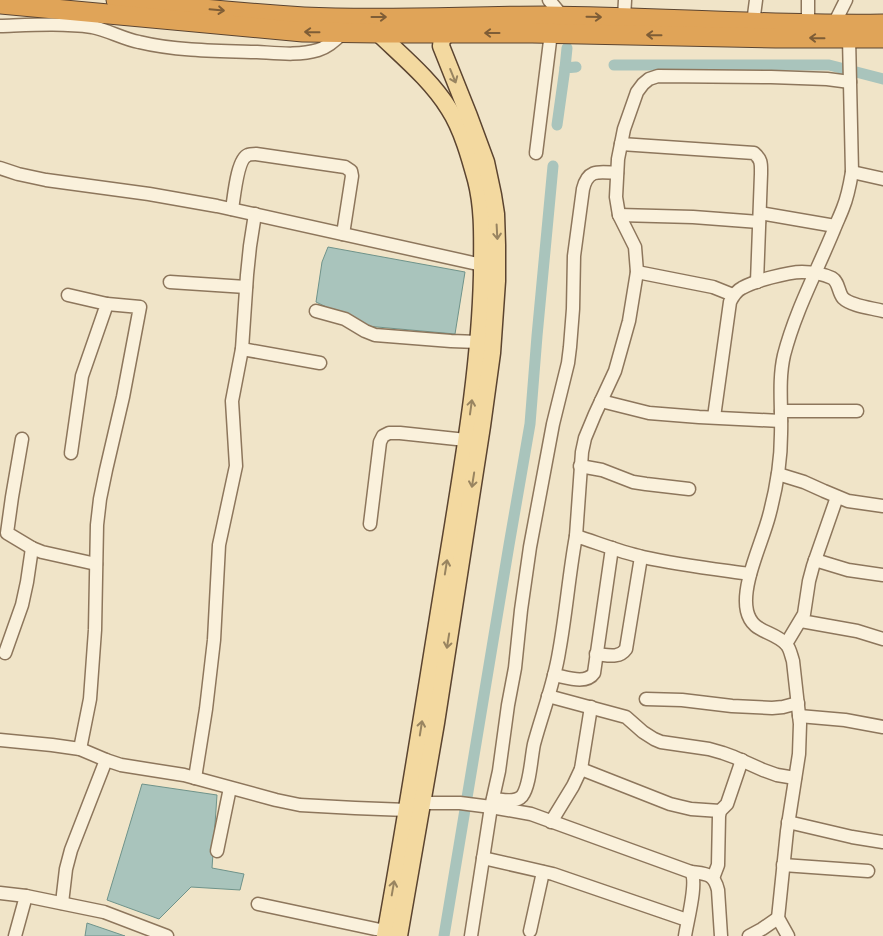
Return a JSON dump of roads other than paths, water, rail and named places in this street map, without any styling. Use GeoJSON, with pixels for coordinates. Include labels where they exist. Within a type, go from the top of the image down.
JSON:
{"type":"FeatureCollection","features":[{"type":"Feature","properties":{"kind":"highway"},"geometry":{"type":"LineString","coordinates":[[116,0],[230,12],[306,17],[563,17],[624,9],[753,23],[883,24]]}},
{"type":"Feature","properties":{"kind":"highway"},"geometry":{"type":"LineString","coordinates":[[0,4],[66,5],[91,20],[303,32],[551,33],[849,45],[883,38]]}},
{"type":"Feature","properties":{"kind":"main road"},"geometry":{"type":"LineString","coordinates":[[378,33],[436,90],[451,111],[476,181],[482,221],[483,244],[481,303],[475,374],[412,804],[389,934]]}},
{"type":"Feature","properties":{"kind":"main road"},"geometry":{"type":"LineString","coordinates":[[412,804],[436,723],[489,377],[497,281],[497,245],[493,195],[486,162],[441,46],[442,39],[449,33]]}},
{"type":"Feature","properties":{"kind":"street"},"geometry":{"type":"LineString","coordinates":[[550,0],[563,17]]}},
{"type":"Feature","properties":{"kind":"street"},"geometry":{"type":"LineString","coordinates":[[753,23],[756,0]]}},
{"type":"Feature","properties":{"kind":"street"},"geometry":{"type":"LineString","coordinates":[[808,0],[808,23]]}},
{"type":"Feature","properties":{"kind":"street"},"geometry":{"type":"LineString","coordinates":[[834,24],[846,0]]}},
{"type":"Feature","properties":{"kind":"street"},"geometry":{"type":"LineString","coordinates":[[0,26],[62,24],[91,20],[138,42],[154,45],[215,51],[301,53],[317,50],[332,43],[343,33]]}},
{"type":"Feature","properties":{"kind":"street"},"geometry":{"type":"LineString","coordinates":[[536,153],[551,33]]}},
{"type":"Feature","properties":{"kind":"street"},"geometry":{"type":"LineString","coordinates":[[788,936],[778,918],[788,822],[798,754],[798,709],[793,660],[786,644],[754,626],[749,619],[746,598],[750,574],[769,516],[778,474],[781,416],[780,386],[784,355],[798,314],[844,208],[850,186],[852,172],[849,45]]}},
{"type":"Feature","properties":{"kind":"street"},"geometry":{"type":"LineString","coordinates":[[489,804],[518,799],[522,796],[526,787],[534,747],[559,653],[576,536],[580,466],[585,438],[615,370],[629,320],[636,272],[635,247],[619,215],[616,197],[621,144],[624,129],[637,92],[649,79],[658,76],[849,80]]}},
{"type":"Feature","properties":{"kind":"street"},"geometry":{"type":"LineString","coordinates":[[621,144],[754,153],[759,157],[761,163],[757,282]]}},
{"type":"Feature","properties":{"kind":"street"},"geometry":{"type":"LineString","coordinates":[[232,209],[239,167],[247,155],[256,154],[345,167],[351,171],[352,176],[343,234]]}},
{"type":"Feature","properties":{"kind":"street"},"geometry":{"type":"LineString","coordinates":[[0,168],[46,180],[149,194],[232,209],[482,265]]}},
{"type":"Feature","properties":{"kind":"street"},"geometry":{"type":"LineString","coordinates":[[852,172],[883,179]]}},
{"type":"Feature","properties":{"kind":"street"},"geometry":{"type":"LineString","coordinates":[[471,936],[489,804],[498,770],[515,668],[530,547],[553,424],[568,363],[573,309],[574,256],[583,189],[588,176],[595,173],[617,173]]}},
{"type":"Feature","properties":{"kind":"street"},"geometry":{"type":"LineString","coordinates":[[195,778],[214,640],[220,545],[236,466],[232,401],[242,349],[250,246],[256,214]]}},
{"type":"Feature","properties":{"kind":"street"},"geometry":{"type":"LineString","coordinates":[[619,215],[759,218],[835,226]]}},
{"type":"Feature","properties":{"kind":"street"},"geometry":{"type":"LineString","coordinates":[[636,272],[713,287],[733,296]]}},
{"type":"Feature","properties":{"kind":"street"},"geometry":{"type":"LineString","coordinates":[[714,418],[728,311],[733,296],[741,289],[750,284],[792,272],[815,273],[835,281],[843,298],[847,301],[883,310]]}},
{"type":"Feature","properties":{"kind":"street"},"geometry":{"type":"LineString","coordinates":[[170,282],[246,287]]}},
{"type":"Feature","properties":{"kind":"street"},"geometry":{"type":"LineString","coordinates":[[68,295],[108,304],[140,307],[123,398],[100,499],[97,525],[95,630],[90,699],[80,749]]}},
{"type":"Feature","properties":{"kind":"street"},"geometry":{"type":"LineString","coordinates":[[71,453],[82,376],[108,304]]}},
{"type":"Feature","properties":{"kind":"street"},"geometry":{"type":"LineString","coordinates":[[316,311],[345,318],[364,331],[374,335],[478,342]]}},
{"type":"Feature","properties":{"kind":"street"},"geometry":{"type":"LineString","coordinates":[[242,349],[320,363]]}},
{"type":"Feature","properties":{"kind":"street"},"geometry":{"type":"LineString","coordinates":[[601,401],[649,413],[714,418],[857,411]]}},
{"type":"Feature","properties":{"kind":"street"},"geometry":{"type":"LineString","coordinates":[[370,524],[380,442],[383,436],[400,433],[466,440]]}},
{"type":"Feature","properties":{"kind":"street"},"geometry":{"type":"LineString","coordinates":[[22,439],[6,496],[3,535],[42,552],[96,564]]}},
{"type":"Feature","properties":{"kind":"street"},"geometry":{"type":"LineString","coordinates":[[580,466],[602,470],[633,482],[689,488]]}},
{"type":"Feature","properties":{"kind":"street"},"geometry":{"type":"LineString","coordinates":[[778,474],[804,482],[848,501],[883,506]]}},
{"type":"Feature","properties":{"kind":"street"},"geometry":{"type":"LineString","coordinates":[[786,644],[801,622],[804,614],[815,560],[837,497]]}},
{"type":"Feature","properties":{"kind":"street"},"geometry":{"type":"LineString","coordinates":[[576,536],[641,557],[750,574]]}},
{"type":"Feature","properties":{"kind":"street"},"geometry":{"type":"LineString","coordinates":[[5,653],[22,605],[32,548]]}},
{"type":"Feature","properties":{"kind":"street"},"geometry":{"type":"LineString","coordinates":[[554,675],[587,680],[594,673],[612,548]]}},
{"type":"Feature","properties":{"kind":"street"},"geometry":{"type":"LineString","coordinates":[[596,654],[619,656],[626,649],[641,557]]}},
{"type":"Feature","properties":{"kind":"street"},"geometry":{"type":"LineString","coordinates":[[815,560],[848,570],[883,575]]}},
{"type":"Feature","properties":{"kind":"street"},"geometry":{"type":"LineString","coordinates":[[801,622],[857,631],[883,639]]}},
{"type":"Feature","properties":{"kind":"street"},"geometry":{"type":"LineString","coordinates":[[548,696],[626,717],[643,732],[661,742],[709,749],[742,760],[777,775],[795,778]]}},
{"type":"Feature","properties":{"kind":"street"},"geometry":{"type":"LineString","coordinates":[[646,699],[682,700],[725,706],[783,707],[883,727]]}},
{"type":"Feature","properties":{"kind":"street"},"geometry":{"type":"LineString","coordinates":[[551,822],[581,769],[591,707]]}},
{"type":"Feature","properties":{"kind":"street"},"geometry":{"type":"LineString","coordinates":[[0,740],[80,749],[121,765],[184,775],[300,805],[355,808],[412,804],[489,804],[531,814],[691,872],[707,874],[717,883],[721,936]]}},
{"type":"Feature","properties":{"kind":"street"},"geometry":{"type":"LineString","coordinates":[[62,903],[66,869],[71,850],[106,760]]}},
{"type":"Feature","properties":{"kind":"street"},"geometry":{"type":"LineString","coordinates":[[713,878],[718,865],[718,821],[720,811],[727,804],[742,760]]}},
{"type":"Feature","properties":{"kind":"street"},"geometry":{"type":"LineString","coordinates":[[581,769],[670,804],[691,809],[720,811]]}},
{"type":"Feature","properties":{"kind":"street"},"geometry":{"type":"LineString","coordinates":[[217,852],[230,788]]}},
{"type":"Feature","properties":{"kind":"street"},"geometry":{"type":"LineString","coordinates":[[788,822],[883,842]]}},
{"type":"Feature","properties":{"kind":"street"},"geometry":{"type":"LineString","coordinates":[[483,858],[543,872],[687,920]]}},
{"type":"Feature","properties":{"kind":"street"},"geometry":{"type":"LineString","coordinates":[[783,865],[868,871]]}},
{"type":"Feature","properties":{"kind":"street"},"geometry":{"type":"LineString","coordinates":[[530,930],[543,872]]}},
{"type":"Feature","properties":{"kind":"street"},"geometry":{"type":"LineString","coordinates":[[685,936],[693,894],[694,879],[691,872]]}},
{"type":"Feature","properties":{"kind":"street"},"geometry":{"type":"LineString","coordinates":[[0,893],[26,896],[104,912],[167,936]]}},
{"type":"Feature","properties":{"kind":"street"},"geometry":{"type":"LineString","coordinates":[[15,936],[26,896]]}},
{"type":"Feature","properties":{"kind":"street"},"geometry":{"type":"LineString","coordinates":[[258,904],[389,934]]}},
{"type":"Feature","properties":{"kind":"street"},"geometry":{"type":"LineString","coordinates":[[749,936],[778,918]]}},
{"type":"Feature","properties":{"kind":"water"},"geometry":{"type":"Polygon","coordinates":[[[328,247],[465,272],[455,334],[366,326],[316,302],[322,262],[328,247]]]}},
{"type":"Feature","properties":{"kind":"water"},"geometry":{"type":"Polygon","coordinates":[[[142,784],[217,795],[212,868],[244,874],[240,890],[191,887],[159,919],[107,900],[142,784]]]}},
{"type":"Feature","properties":{"kind":"water"},"geometry":{"type":"Polygon","coordinates":[[[87,923],[125,936],[85,936],[87,923]]]}},
{"type":"Feature","properties":{"kind":"waterway"},"geometry":{"type":"LineString","coordinates":[[565,68],[567,48]]}},
{"type":"Feature","properties":{"kind":"waterway"},"geometry":{"type":"LineString","coordinates":[[614,65],[829,65],[883,79]]}},
{"type":"Feature","properties":{"kind":"waterway"},"geometry":{"type":"LineString","coordinates":[[557,125],[565,68],[576,67]]}},
{"type":"Feature","properties":{"kind":"waterway"},"geometry":{"type":"LineString","coordinates":[[444,936],[530,424],[553,166]]}}]}
